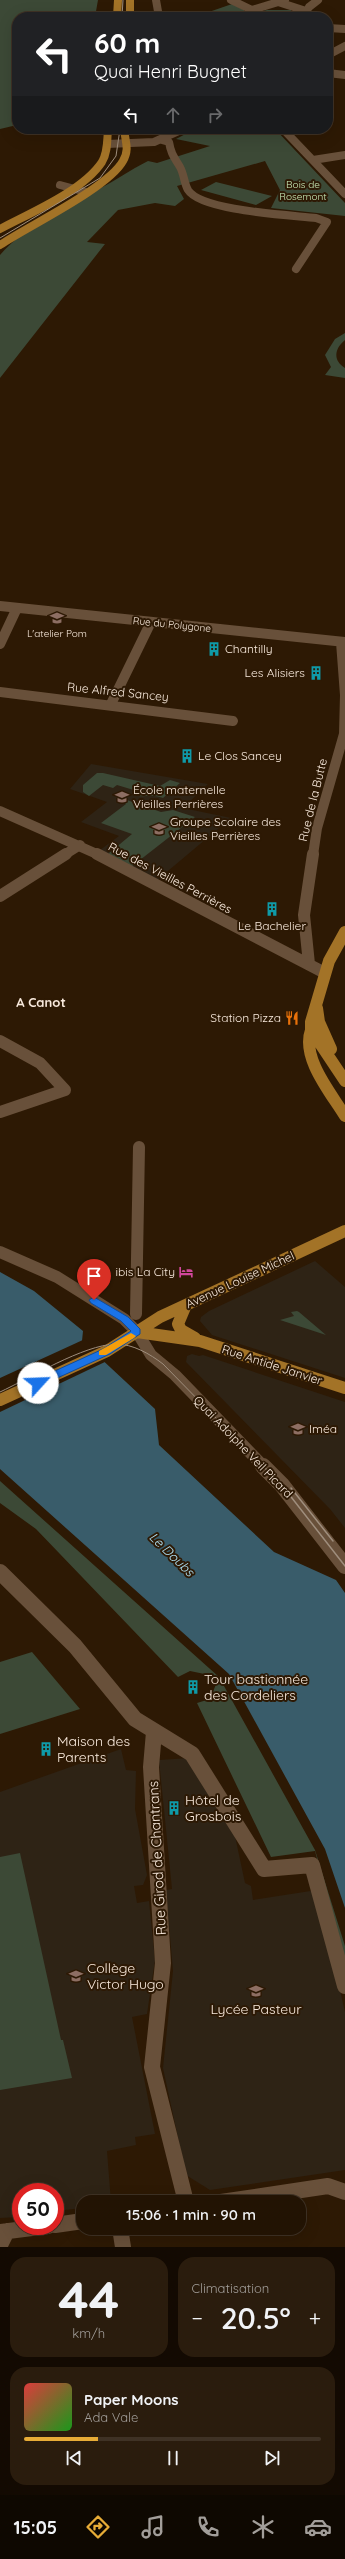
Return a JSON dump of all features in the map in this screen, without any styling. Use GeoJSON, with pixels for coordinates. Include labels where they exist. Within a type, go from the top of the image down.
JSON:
{"type":"FeatureCollection","features":[{"type":"Feature","properties":{"kind":"main road"},"geometry":{"type":"LineString","coordinates":[[117,12],[118,0]]}},
{"type":"Feature","properties":{"kind":"main road"},"geometry":{"type":"LineString","coordinates":[[130,0],[130,12]]}},
{"type":"Feature","properties":{"kind":"main road"},"geometry":{"type":"LineString","coordinates":[[0,229],[88,177],[102,164],[107,144],[108,134]]}},
{"type":"Feature","properties":{"kind":"main road"},"geometry":{"type":"LineString","coordinates":[[0,245],[17,232],[86,192],[116,171],[122,163],[128,144],[125,134]]}},
{"type":"Feature","properties":{"kind":"main road"},"geometry":{"type":"LineString","coordinates":[[345,932],[326,974],[312,1016],[311,1030],[308,1034],[308,1050],[345,1116]]}},
{"type":"Feature","properties":{"kind":"main road"},"geometry":{"type":"LineString","coordinates":[[317,1003],[319,1022],[324,1036],[345,1068]]}},
{"type":"Feature","properties":{"kind":"main road"},"geometry":{"type":"LineString","coordinates":[[311,1030],[345,1081]]}},
{"type":"Feature","properties":{"kind":"main road","name":"Avenue Louise Michel"},"geometry":{"type":"LineString","coordinates":[[0,1400],[107,1351],[160,1317],[345,1231]]}},
{"type":"Feature","properties":{"kind":"main road","name":"Rue Antide Janvier"},"geometry":{"type":"LineString","coordinates":[[186,1305],[178,1324],[181,1330],[200,1341]]}},
{"type":"Feature","properties":{"kind":"main road","name":"Rue Antide Janvier"},"geometry":{"type":"LineString","coordinates":[[137,1332],[200,1341],[345,1388]]}},
{"type":"Feature","properties":{"kind":"street"},"geometry":{"type":"LineString","coordinates":[[156,0],[158,12]]}},
{"type":"Feature","properties":{"kind":"street"},"geometry":{"type":"LineString","coordinates":[[231,0],[241,4],[249,12]]}},
{"type":"Feature","properties":{"kind":"street"},"geometry":{"type":"LineString","coordinates":[[241,4],[252,0]]}},
{"type":"Feature","properties":{"kind":"street"},"geometry":{"type":"LineString","coordinates":[[256,12],[285,0]]}},
{"type":"Feature","properties":{"kind":"street"},"geometry":{"type":"LineString","coordinates":[[307,12],[318,0]]}},
{"type":"Feature","properties":{"kind":"street"},"geometry":{"type":"LineString","coordinates":[[278,2],[300,12]]}},
{"type":"Feature","properties":{"kind":"street"},"geometry":{"type":"LineString","coordinates":[[333,28],[345,29]]}},
{"type":"Feature","properties":{"kind":"street"},"geometry":{"type":"LineString","coordinates":[[333,52],[345,46]]}},
{"type":"Feature","properties":{"kind":"street"},"geometry":{"type":"LineString","coordinates":[[333,74],[345,76]]}},
{"type":"Feature","properties":{"kind":"street"},"geometry":{"type":"LineString","coordinates":[[107,144],[128,144],[162,140],[174,134]]}},
{"type":"Feature","properties":{"kind":"street"},"geometry":{"type":"LineString","coordinates":[[288,134],[345,194]]}},
{"type":"Feature","properties":{"kind":"street"},"geometry":{"type":"LineString","coordinates":[[162,140],[169,142],[171,156],[180,167],[188,190],[194,196],[209,203],[234,209],[316,218],[327,222],[296,269]]}},
{"type":"Feature","properties":{"kind":"street"},"geometry":{"type":"LineString","coordinates":[[313,160],[345,154]]}},
{"type":"Feature","properties":{"kind":"street"},"geometry":{"type":"LineString","coordinates":[[60,185],[86,192]]}},
{"type":"Feature","properties":{"kind":"street","name":"Rue du Polygone"},"geometry":{"type":"LineString","coordinates":[[0,606],[343,642]]}},
{"type":"Feature","properties":{"kind":"street"},"geometry":{"type":"LineString","coordinates":[[0,644],[17,608]]}},
{"type":"Feature","properties":{"kind":"street"},"geometry":{"type":"LineString","coordinates":[[111,704],[151,622]]}},
{"type":"Feature","properties":{"kind":"street","name":"Rue de la Butte"},"geometry":{"type":"LineString","coordinates":[[309,964],[304,915],[317,828],[344,734],[345,695],[343,642]]}},
{"type":"Feature","properties":{"kind":"street","name":"Rue Alfred Sancey"},"geometry":{"type":"LineString","coordinates":[[0,692],[111,704],[233,721]]}},
{"type":"Feature","properties":{"kind":"street","name":"Rue des Vieilles Perrières"},"geometry":{"type":"LineString","coordinates":[[0,811],[80,845],[326,974]]}},
{"type":"Feature","properties":{"kind":"street"},"geometry":{"type":"LineString","coordinates":[[0,896],[80,845]]}},
{"type":"Feature","properties":{"kind":"street"},"geometry":{"type":"LineString","coordinates":[[0,1041],[40,1063],[65,1090],[0,1112]]}},
{"type":"Feature","properties":{"kind":"street"},"geometry":{"type":"LineString","coordinates":[[136,1314],[135,1272],[139,1147]]}},
{"type":"Feature","properties":{"kind":"street","name":"Quai Adolphe Veil Picard"},"geometry":{"type":"LineString","coordinates":[[0,1246],[6,1254],[57,1277],[124,1319],[137,1332],[151,1355],[174,1375],[282,1485],[345,1566]]}},
{"type":"Feature","properties":{"kind":"street"},"geometry":{"type":"LineString","coordinates":[[0,1572],[75,1646],[135,1719],[154,1732],[180,1744],[192,1754],[264,1869],[312,1865],[345,1986]]}},
{"type":"Feature","properties":{"kind":"street","name":"Rue Girod de Chantrans"},"geometry":{"type":"LineString","coordinates":[[154,1732],[151,1767],[163,1963],[152,2067],[184,2195]]}},
{"type":"Feature","properties":{"kind":"street"},"geometry":{"type":"LineString","coordinates":[[268,2195],[328,2186],[343,2190]]}},
{"type":"Feature","properties":{"kind":"street"},"geometry":{"type":"LineString","coordinates":[[64,2224],[76,2222]]}},
{"type":"Feature","properties":{"kind":"street"},"geometry":{"type":"LineString","coordinates":[[2,2236],[12,2234]]}},
{"type":"Feature","properties":{"kind":"street"},"geometry":{"type":"LineString","coordinates":[[121,2235],[123,2247]]}},
{"type":"Feature","properties":{"kind":"shaded area","name":"Groupe Scolaire des Vieilles Perrières"},"geometry":{"type":"Polygon","coordinates":[[[91,764],[208,784],[183,808],[231,818],[156,881],[100,850],[119,836],[81,822],[107,802],[70,789],[91,764]]]}},
{"type":"Feature","properties":{"kind":"shaded area"},"geometry":{"type":"Polygon","coordinates":[[[315,1261],[345,1287],[345,1378],[212,1335],[200,1321],[201,1317],[209,1311],[315,1261]]]}},
{"type":"Feature","properties":{"kind":"shaded area","name":"Iméa"},"geometry":{"type":"Polygon","coordinates":[[[192,1354],[199,1356],[203,1355],[345,1402],[345,1528],[330,1509],[186,1362],[187,1356],[192,1354]]]}},
{"type":"Feature","properties":{"kind":"shaded area","name":"Collège Victor Hugo"},"geometry":{"type":"Polygon","coordinates":[[[121,1749],[126,1770],[136,1771],[135,1809],[147,1875],[143,1885],[134,1886],[137,1903],[149,1901],[155,1960],[147,2014],[132,2017],[155,2134],[135,2137],[136,2145],[107,2151],[110,2195],[76,2195],[76,2209],[64,2210],[64,2183],[12,2183],[12,2217],[0,2218],[0,1792],[121,1749]]]}},
{"type":"Feature","properties":{"kind":"shaded area","name":"Lycée Pasteur"},"geometry":{"type":"Polygon","coordinates":[[[189,1758],[235,1836],[245,1883],[251,1886],[253,1900],[317,1890],[345,2012],[345,2170],[210,2190],[186,2175],[163,2068],[173,1971],[166,1890],[172,1889],[159,1760],[189,1758]]]}},
{"type":"Feature","properties":{"kind":"green space"},"geometry":{"type":"Polygon","coordinates":[[[0,0],[98,0],[96,12],[12,12],[12,126],[0,129],[0,0]]]}},
{"type":"Feature","properties":{"kind":"green space"},"geometry":{"type":"Polygon","coordinates":[[[232,4],[244,10],[244,12],[209,12],[232,4]]]}},
{"type":"Feature","properties":{"kind":"green space"},"geometry":{"type":"Polygon","coordinates":[[[267,10],[291,10],[291,12],[263,11],[267,10]]]}},
{"type":"Feature","properties":{"kind":"green space","name":"Bois de Rosemont"},"geometry":{"type":"Polygon","coordinates":[[[186,134],[280,134],[345,203],[345,216],[271,208],[280,190],[265,161],[177,186],[184,199],[175,206],[155,203],[118,210],[87,242],[105,244],[0,378],[0,255],[21,235],[33,227],[148,161],[157,163],[210,146],[176,139],[186,134]]]}},
{"type":"Feature","properties":{"kind":"green space"},"geometry":{"type":"Polygon","coordinates":[[[216,182],[272,196],[256,205],[201,190],[216,182]]]}},
{"type":"Feature","properties":{"kind":"green space"},"geometry":{"type":"Polygon","coordinates":[[[345,333],[345,340],[337,350],[336,354],[338,361],[345,368],[345,378],[325,375],[331,367],[325,355],[335,339],[345,333]]]}},
{"type":"Feature","properties":{"kind":"green space"},"geometry":{"type":"Polygon","coordinates":[[[97,773],[103,773],[160,786],[170,780],[180,783],[163,798],[134,795],[137,791],[117,785],[113,788],[103,785],[89,796],[83,792],[83,785],[97,773]]]}},
{"type":"Feature","properties":{"kind":"green space"},"geometry":{"type":"Polygon","coordinates":[[[127,800],[161,812],[173,810],[195,817],[131,867],[108,854],[132,834],[101,823],[126,804],[125,803],[127,800]]]}},
{"type":"Feature","properties":{"kind":"green space"},"geometry":{"type":"Polygon","coordinates":[[[297,1311],[326,1335],[280,1320],[294,1316],[291,1312],[297,1311]]]}},
{"type":"Feature","properties":{"kind":"green space"},"geometry":{"type":"Polygon","coordinates":[[[0,1481],[219,1677],[190,1671],[178,1677],[36,1529],[0,1503],[0,1481]]]}},
{"type":"Feature","properties":{"kind":"green space"},"geometry":{"type":"Polygon","coordinates":[[[32,1652],[80,1709],[0,1734],[0,1662],[32,1652]]]}},
{"type":"Feature","properties":{"kind":"green space"},"geometry":{"type":"Polygon","coordinates":[[[219,1677],[315,1850],[345,1946],[345,1962],[315,1851],[271,1857],[197,1703],[210,1699],[219,1677]]]}},
{"type":"Feature","properties":{"kind":"green space"},"geometry":{"type":"Polygon","coordinates":[[[20,1853],[61,2040],[63,2040],[72,2078],[0,2090],[0,1857],[20,1853]]]}},
{"type":"Feature","properties":{"kind":"water","name":"Le Doubs"},"geometry":{"type":"Polygon","coordinates":[[[0,1272],[34,1291],[83,1331],[82,1341],[155,1409],[159,1445],[274,1552],[336,1580],[345,1593],[345,1908],[325,1849],[229,1674],[0,1469],[0,1272]]]}},
{"type":"Feature","properties":{"kind":"pier"},"geometry":{"type":"Polygon","coordinates":[[[85,1339],[107,1361],[0,1412],[0,1378],[85,1339]]]}},
{"type":"Feature","properties":{"kind":"tram line"},"geometry":{"type":"LineString","coordinates":[[122,12],[123,0]]}},
{"type":"Feature","properties":{"kind":"tram line"},"geometry":{"type":"LineString","coordinates":[[0,238],[100,178],[116,156],[119,134]]}},
{"type":"Feature","properties":{"kind":"tram line"},"geometry":{"type":"LineString","coordinates":[[0,1392],[57,1363],[88,1350],[103,1346],[122,1344],[147,1353],[163,1364],[264,1467]]}},
{"type":"Feature","properties":{"kind":"tram line"},"geometry":{"type":"LineString","coordinates":[[264,1467],[281,1484],[345,1566]]}},
{"type":"Feature","properties":{"kind":"tram line"},"geometry":{"type":"LineString","coordinates":[[291,1488],[333,1541]]}},
{"type":"Feature","properties":{"kind":"slow traffic"},"geometry":{"type":"LineString","coordinates":[[103,1353],[131,1336]]}},
{"type":"Feature","properties":{"kind":"place","name":"L'atelier Pom"},"geometry":{"type":"Point","coordinates":[57,618]}},
{"type":"Feature","properties":{"kind":"place","name":"Chantilly"},"geometry":{"type":"Point","coordinates":[214,649]}},
{"type":"Feature","properties":{"kind":"place","name":"Les Alisiers"},"geometry":{"type":"Point","coordinates":[316,673]}},
{"type":"Feature","properties":{"kind":"place","name":"Le Clos Sancey"},"geometry":{"type":"Point","coordinates":[187,756]}},
{"type":"Feature","properties":{"kind":"place","name":"École maternelle Vieilles Perrières"},"geometry":{"type":"Point","coordinates":[122,797]}},
{"type":"Feature","properties":{"kind":"place","name":"Groupe Scolaire des Vieilles Perrières"},"geometry":{"type":"Point","coordinates":[159,829]}},
{"type":"Feature","properties":{"kind":"place","name":"Le Bachelier"},"geometry":{"type":"Point","coordinates":[272,909]}},
{"type":"Feature","properties":{"kind":"place","name":"Station Pizza"},"geometry":{"type":"Point","coordinates":[292,1018]}},
{"type":"Feature","properties":{"kind":"place","name":"ibis La City"},"geometry":{"type":"Point","coordinates":[186,1272]}},
{"type":"Feature","properties":{"kind":"place","name":"Iméa"},"geometry":{"type":"Point","coordinates":[298,1429]}},
{"type":"Feature","properties":{"kind":"place","name":"Tour bastionnée des Cordeliers"},"geometry":{"type":"Point","coordinates":[193,1687]}},
{"type":"Feature","properties":{"kind":"place","name":"Maison des Parents"},"geometry":{"type":"Point","coordinates":[46,1749]}},
{"type":"Feature","properties":{"kind":"place","name":"Hôtel de Grosbois"},"geometry":{"type":"Point","coordinates":[174,1808]}},
{"type":"Feature","properties":{"kind":"place","name":"Collège Victor Hugo"},"geometry":{"type":"Point","coordinates":[76,1976]}},
{"type":"Feature","properties":{"kind":"place","name":"Lycée Pasteur"},"geometry":{"type":"Point","coordinates":[256,1991]}},
{"type":"Feature","properties":{"kind":"district","name":"A Canot"},"geometry":{"type":"Point","coordinates":[41,1002]}},
{"type":"Feature","properties":{"kind":"route"},"geometry":{"type":"LineString","coordinates":[[38,1383],[107,1351],[137,1332],[124,1319],[94,1300]]}}]}
